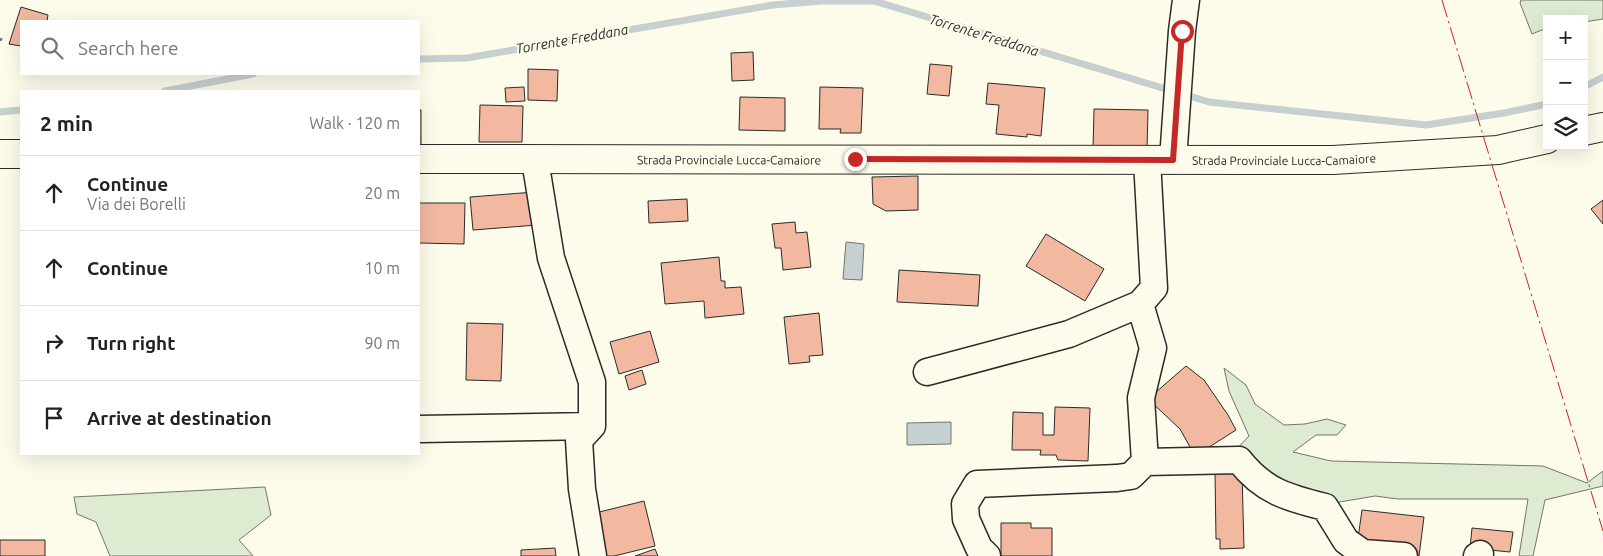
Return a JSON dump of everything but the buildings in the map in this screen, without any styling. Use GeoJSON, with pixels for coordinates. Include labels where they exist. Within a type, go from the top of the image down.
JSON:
{"type":"FeatureCollection","features":[{"type":"Feature","properties":{"kind":"main road"},"geometry":{"type":"LineString","coordinates":[[1588,130],[1603,127]]}},
{"type":"Feature","properties":{"kind":"main road","name":"Strada Provinciale Lucca-Camaiore"},"geometry":{"type":"LineString","coordinates":[[420,159],[1333,160],[1498,150],[1543,140]]}},
{"type":"Feature","properties":{"kind":"main road"},"geometry":{"type":"LineString","coordinates":[[0,154],[20,154]]}},
{"type":"Feature","properties":{"kind":"street"},"geometry":{"type":"LineString","coordinates":[[927,372],[1069,334],[1140,304],[1154,288],[1160,160],[1176,110],[1186,0]]}},
{"type":"Feature","properties":{"kind":"street"},"geometry":{"type":"LineString","coordinates":[[535,160],[551,258],[592,382],[592,426],[579,440],[582,489],[593,556]]}},
{"type":"Feature","properties":{"kind":"street"},"geometry":{"type":"LineString","coordinates":[[1140,304],[1153,348],[1142,398],[1145,462]]}},
{"type":"Feature","properties":{"kind":"street"},"geometry":{"type":"LineString","coordinates":[[420,429],[592,426]]}},
{"type":"Feature","properties":{"kind":"street"},"geometry":{"type":"LineString","coordinates":[[987,556],[978,548],[966,520],[965,504],[977,484],[1117,478],[1131,476],[1145,462],[1239,460],[1250,475],[1265,486],[1288,498],[1324,507],[1346,541],[1363,553],[1404,556]]}},
{"type":"Feature","properties":{"kind":"green space"},"geometry":{"type":"Polygon","coordinates":[[[1521,0],[1603,0],[1603,19],[1588,21],[1588,15],[1543,15],[1543,30],[1532,34],[1520,3],[1521,0]]]}},
{"type":"Feature","properties":{"kind":"green space"},"geometry":{"type":"Polygon","coordinates":[[[1224,368],[1246,385],[1255,404],[1284,425],[1305,424],[1327,419],[1346,425],[1337,435],[1316,435],[1293,452],[1331,461],[1543,466],[1587,483],[1603,471],[1603,486],[1545,500],[1533,556],[1519,556],[1528,499],[1398,499],[1375,496],[1322,505],[1230,456],[1249,436],[1229,391],[1224,368]]]}},
{"type":"Feature","properties":{"kind":"green space"},"geometry":{"type":"Polygon","coordinates":[[[265,487],[271,515],[239,540],[253,556],[110,556],[96,522],[77,514],[74,497],[265,487]]]}},
{"type":"Feature","properties":{"kind":"shaded area"},"geometry":{"type":"Polygon","coordinates":[[[846,242],[864,244],[862,280],[843,279],[846,242]]]}},
{"type":"Feature","properties":{"kind":"shaded area"},"geometry":{"type":"Polygon","coordinates":[[[951,422],[951,444],[907,445],[907,423],[951,422]]]}},
{"type":"Feature","properties":{"kind":"waterway","name":"Torrente Freddana"},"geometry":{"type":"LineString","coordinates":[[420,59],[467,58],[773,5],[822,1],[874,1],[1209,102],[1426,125],[1543,105]]}},
{"type":"Feature","properties":{"kind":"waterway","name":"Torrente Freddana"},"geometry":{"type":"LineString","coordinates":[[170,90],[248,75]]}},
{"type":"Feature","properties":{"kind":"waterway","name":"Torrente Freddana"},"geometry":{"type":"LineString","coordinates":[[1588,85],[1603,77]]}},
{"type":"Feature","properties":{"kind":"waterway","name":"Torrente Freddana"},"geometry":{"type":"LineString","coordinates":[[0,112],[20,110]]}},
{"type":"Feature","properties":{"kind":"power"},"geometry":{"type":"LineString","coordinates":[[1442,0],[1603,531]]}},
{"type":"Feature","properties":{"kind":"route"},"geometry":{"type":"LineString","coordinates":[[855,159],[1173,160],[1182,31]]}}]}
